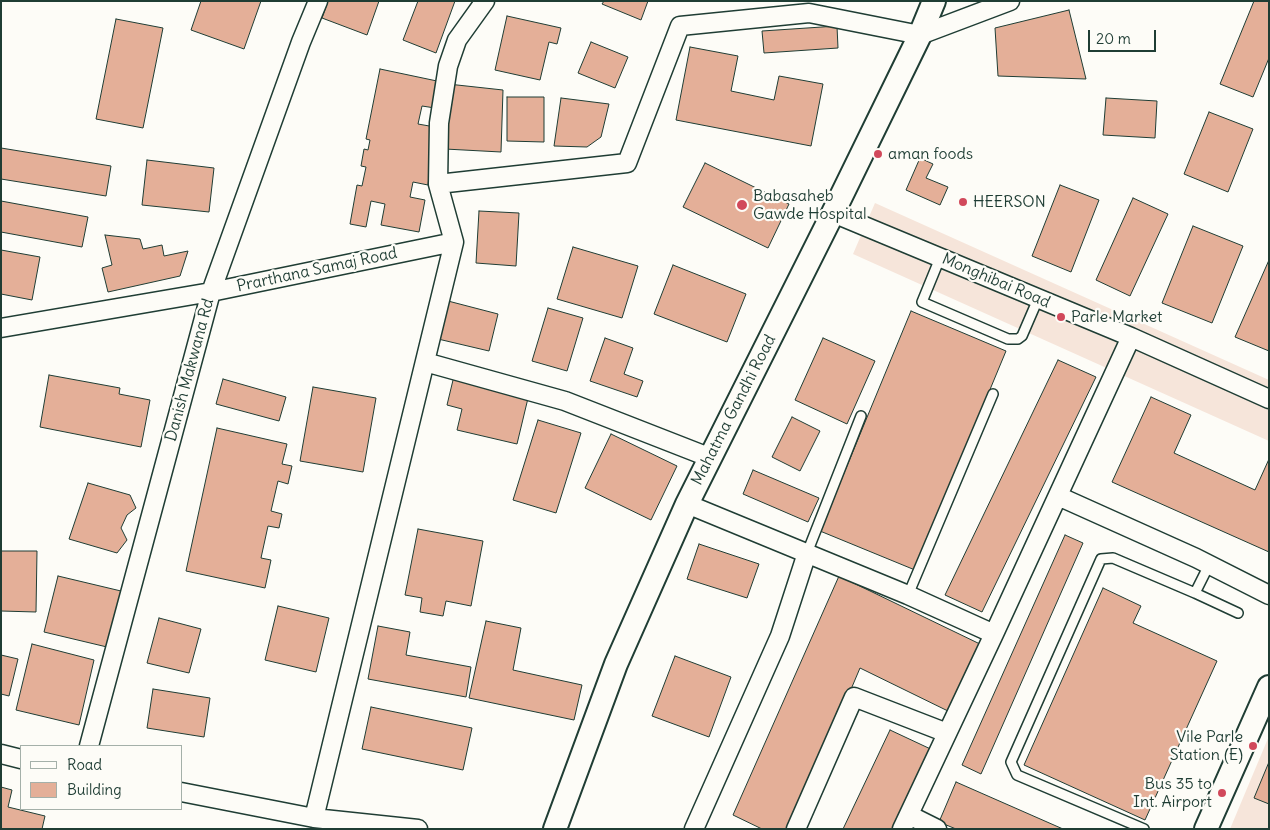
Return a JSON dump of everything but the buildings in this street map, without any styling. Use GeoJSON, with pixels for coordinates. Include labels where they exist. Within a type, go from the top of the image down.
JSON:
{"type":"FeatureCollection","features":[{"type":"Feature","properties":{"kind":"street","name":"Danish Makwana Rd"},"geometry":{"type":"LineString","coordinates":[[88,745],[211,292],[301,42],[318,1]]}},
{"type":"Feature","properties":{"kind":"street"},"geometry":{"type":"LineString","coordinates":[[314,818],[454,242],[438,184],[439,123],[448,66],[457,40],[485,1]]}},
{"type":"Feature","properties":{"kind":"street","name":"Mahatma Gandhi Road"},"geometry":{"type":"LineString","coordinates":[[555,829],[616,664],[687,504],[833,213],[920,35],[934,1]]}},
{"type":"Feature","properties":{"kind":"street"},"geometry":{"type":"LineString","coordinates":[[438,184],[627,163],[680,26],[809,13],[920,35],[1010,1]]}},
{"type":"Feature","properties":{"kind":"street","name":"Monghibai Road"},"geometry":{"type":"LineString","coordinates":[[833,213],[1131,337],[1269,399]]}},
{"type":"Feature","properties":{"kind":"street","name":"Prarthana Samaj Road"},"geometry":{"type":"LineString","coordinates":[[1,328],[211,292],[454,242]]}},
{"type":"Feature","properties":{"kind":"street"},"geometry":{"type":"LineString","coordinates":[[937,829],[906,822],[1131,337]]}},
{"type":"Feature","properties":{"kind":"street"},"geometry":{"type":"LineString","coordinates":[[425,362],[565,401],[711,458]]}},
{"type":"Feature","properties":{"kind":"street"},"geometry":{"type":"LineString","coordinates":[[1058,496],[1209,565],[1269,595]]}},
{"type":"Feature","properties":{"kind":"street"},"geometry":{"type":"LineString","coordinates":[[687,504],[908,595],[994,634]]}},
{"type":"Feature","properties":{"kind":"street"},"geometry":{"type":"LineString","coordinates":[[694,829],[780,636],[807,553]]}},
{"type":"Feature","properties":{"kind":"street"},"geometry":{"type":"LineString","coordinates":[[1206,829],[1269,687]]}},
{"type":"Feature","properties":{"kind":"street"},"geometry":{"type":"LineString","coordinates":[[796,829],[854,697],[947,733]]}},
{"type":"Feature","properties":{"kind":"street"},"geometry":{"type":"LineString","coordinates":[[1,754],[20,758]]}},
{"type":"Feature","properties":{"kind":"street"},"geometry":{"type":"LineString","coordinates":[[182,792],[314,818],[418,829]]}},
{"type":"Feature","properties":{"kind":"lane"},"geometry":{"type":"LineString","coordinates":[[940,258],[920,306],[1013,340],[1022,336],[1038,299]]}},
{"type":"Feature","properties":{"kind":"lane"},"geometry":{"type":"LineString","coordinates":[[908,595],[993,394]]}},
{"type":"Feature","properties":{"kind":"lane"},"geometry":{"type":"LineString","coordinates":[[807,553],[861,416]]}},
{"type":"Feature","properties":{"kind":"lane"},"geometry":{"type":"LineString","coordinates":[[1144,829],[1017,775],[1011,762],[1101,559],[1113,558],[1238,613]]}},
{"type":"Feature","properties":{"kind":"lane"},"geometry":{"type":"LineString","coordinates":[[1196,593],[1209,565]]}},
{"type":"Feature","properties":{"kind":"shaded area","name":"Parle Market"},"geometry":{"type":"Polygon","coordinates":[[[875,203],[1269,380],[1269,441],[853,254],[875,203]]]}},
{"type":"Feature","properties":{"kind":"shaded area"},"geometry":{"type":"Polygon","coordinates":[[[1269,736],[1269,829],[1230,829],[1269,736]]]}},
{"type":"Feature","properties":{"kind":"place","name":"aman foods"},"geometry":{"type":"Point","coordinates":[878,154]}},
{"type":"Feature","properties":{"kind":"place","name":"HEERSON"},"geometry":{"type":"Point","coordinates":[963,202]}},
{"type":"Feature","properties":{"kind":"place","name":"Babasaheb Gawde Hospital"},"geometry":{"type":"Point","coordinates":[742,205]}},
{"type":"Feature","properties":{"kind":"place","name":"Parle Market"},"geometry":{"type":"Point","coordinates":[1061,317]}},
{"type":"Feature","properties":{"kind":"place","name":"Vile Parle Station (E)"},"geometry":{"type":"Point","coordinates":[1253,746]}},
{"type":"Feature","properties":{"kind":"place","name":"Bus 35 to Int. Airport"},"geometry":{"type":"Point","coordinates":[1222,793]}}]}
